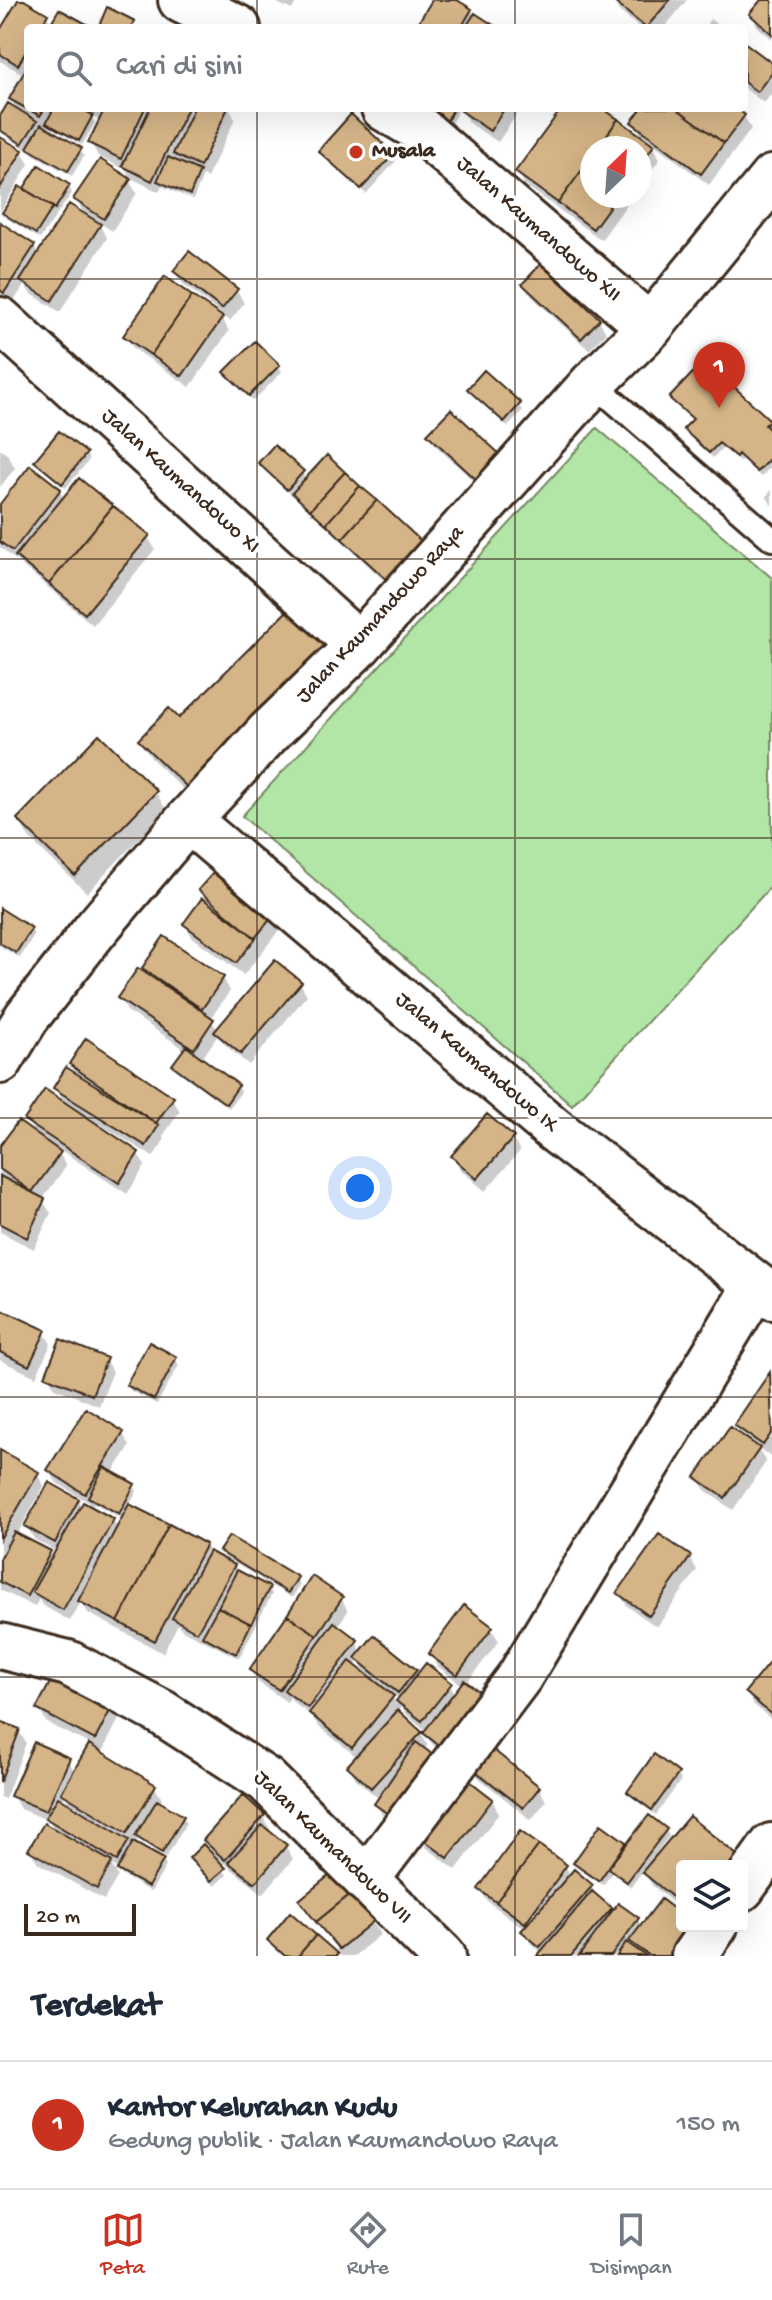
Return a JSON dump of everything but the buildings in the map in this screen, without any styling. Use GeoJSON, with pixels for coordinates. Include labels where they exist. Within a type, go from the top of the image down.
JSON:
{"type":"FeatureCollection","features":[{"type":"Feature","properties":{"kind":"street"},"geometry":{"type":"LineString","coordinates":[[181,0],[230,24]]}},
{"type":"Feature","properties":{"kind":"street","name":"Jalan Kaumandowo XII"},"geometry":{"type":"LineString","coordinates":[[391,112],[421,130],[650,327]]}},
{"type":"Feature","properties":{"kind":"street","name":"Jalan Kaumandowo Raya"},"geometry":{"type":"LineString","coordinates":[[0,1061],[27,1017],[188,820],[269,732],[359,645],[593,383],[650,327],[769,188]]}},
{"type":"Feature","properties":{"kind":"street","name":"Jalan Kaumandowo XI"},"geometry":{"type":"LineString","coordinates":[[0,320],[359,645]]}},
{"type":"Feature","properties":{"kind":"street","name":"Jalan Kaumandowo IX"},"geometry":{"type":"LineString","coordinates":[[188,820],[552,1128],[764,1291]]}},
{"type":"Feature","properties":{"kind":"street"},"geometry":{"type":"LineString","coordinates":[[366,1880],[520,1676],[764,1291]]}},
{"type":"Feature","properties":{"kind":"street","name":"Jalan Kaumandowo VII"},"geometry":{"type":"LineString","coordinates":[[0,1646],[68,1663],[174,1720],[266,1780],[443,1956]]}},
{"type":"Feature","properties":{"kind":"street"},"geometry":{"type":"LineString","coordinates":[[748,1880],[772,1846]]}},
{"type":"Feature","properties":{"kind":"street"},"geometry":{"type":"LineString","coordinates":[[694,1956],[711,1932]]}},
{"type":"Feature","properties":{"kind":"lane"},"geometry":{"type":"LineString","coordinates":[[593,383],[772,539]]}},
{"type":"Feature","properties":{"kind":"green space"},"geometry":{"type":"Polygon","coordinates":[[[597,428],[772,578],[772,885],[572,1105],[242,816],[597,428]]]}},
{"type":"Feature","properties":{"kind":"place","name":"Musala"},"geometry":{"type":"Point","coordinates":[356,152]}},
{"type":"Feature","properties":{"kind":"place","name":"Kantor Kelurahan Kudu"},"geometry":{"type":"Point","coordinates":[719,408]}}]}
